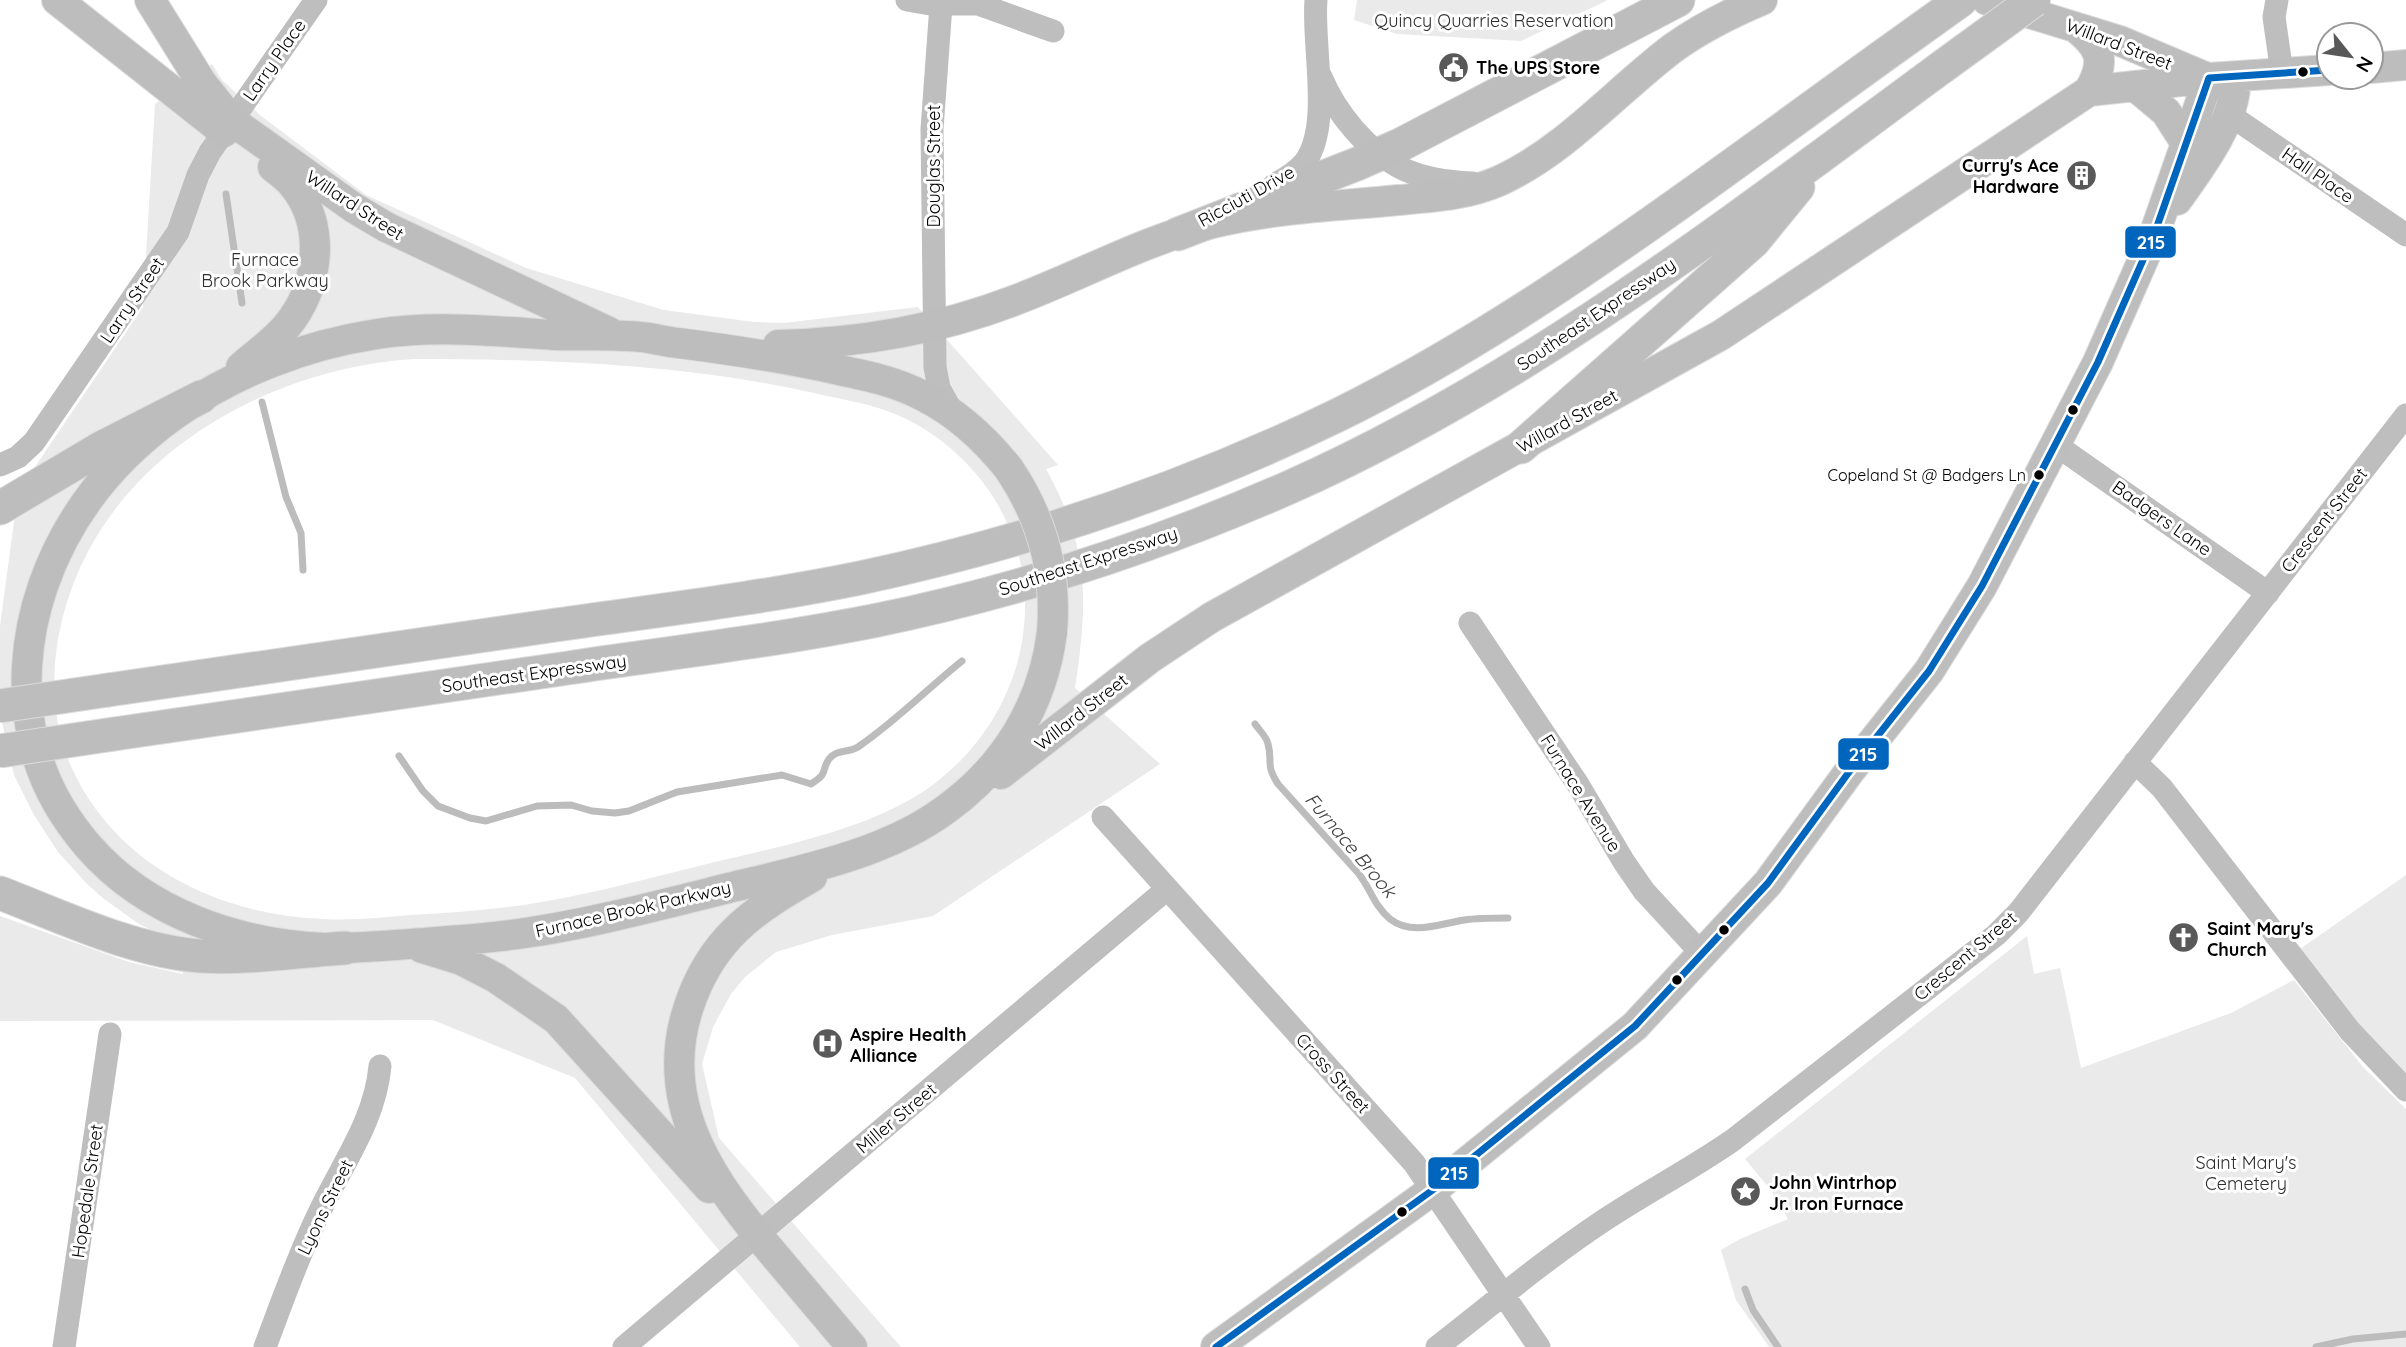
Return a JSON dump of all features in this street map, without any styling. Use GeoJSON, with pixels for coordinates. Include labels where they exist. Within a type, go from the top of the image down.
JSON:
{"type":"FeatureCollection","features":[{"type":"Feature","properties":{"kind":"highway"},"geometry":{"type":"LineString","coordinates":[[1178,233],[1380,154],[1678,0]]}},
{"type":"Feature","properties":{"kind":"highway","name":"Southeast Expressway"},"geometry":{"type":"LineString","coordinates":[[0,751],[110,703],[824,566],[925,544],[1126,484],[1186,462],[1364,382],[1467,324],[1597,240],[1878,48],[1928,0]]}},
{"type":"Feature","properties":{"kind":"highway"},"geometry":{"type":"LineString","coordinates":[[1878,48],[1961,0]]}},
{"type":"Feature","properties":{"kind":"highway"},"geometry":{"type":"LineString","coordinates":[[0,706],[110,703],[847,607],[936,588],[1027,564],[1136,528],[1210,500],[1319,453],[1492,362],[1634,268],[1933,62],[2003,0]]}},
{"type":"Feature","properties":{"kind":"highway","name":"Southeast Expressway"},"geometry":{"type":"LineString","coordinates":[[0,688],[110,703],[838,628],[993,593],[1104,559],[1289,487],[1397,434],[1534,357],[1601,313],[1826,152],[1933,62],[2034,0]]}},
{"type":"Feature","properties":{"kind":"highway"},"geometry":{"type":"LineString","coordinates":[[1521,447],[1753,242],[1826,152]]}},
{"type":"Feature","properties":{"kind":"highway"},"geometry":{"type":"LineString","coordinates":[[0,508],[101,448],[203,395]]}},
{"type":"Feature","properties":{"kind":"highway"},"geometry":{"type":"LineString","coordinates":[[0,732],[110,703]]}},
{"type":"Feature","properties":{"kind":"highway"},"geometry":{"type":"LineString","coordinates":[[0,894],[119,938],[151,948],[186,954],[222,956],[345,948]]}},
{"type":"Feature","properties":{"kind":"main road"},"geometry":{"type":"LineString","coordinates":[[719,347],[851,341],[934,327],[1016,300],[1178,233],[1248,216],[1445,195],[1496,182],[1543,156],[1691,36],[1726,15],[1762,0]]}},
{"type":"Feature","properties":{"kind":"main road","name":"Willard Street"},"geometry":{"type":"LineString","coordinates":[[1987,0],[2074,26],[2222,78]]}},
{"type":"Feature","properties":{"kind":"main road","name":"Willard Street"},"geometry":{"type":"LineString","coordinates":[[59,1],[124,53],[228,126],[386,228],[617,337]]}},
{"type":"Feature","properties":{"kind":"main road","name":"Willard Street"},"geometry":{"type":"LineString","coordinates":[[158,13],[228,126],[293,184],[308,211],[312,225],[315,254],[310,283],[304,298],[286,326],[260,351],[203,395]]}},
{"type":"Feature","properties":{"kind":"main road"},"geometry":{"type":"LineString","coordinates":[[124,53],[142,58],[158,55],[165,42],[158,13]]}},
{"type":"Feature","properties":{"kind":"main road"},"geometry":{"type":"LineString","coordinates":[[2074,26],[2098,50],[2100,60],[2096,78],[2089,91]]}},
{"type":"Feature","properties":{"kind":"main road"},"geometry":{"type":"LineString","coordinates":[[2385,67],[2406,65]]}},
{"type":"Feature","properties":{"kind":"main road","name":"Willard Street"},"geometry":{"type":"LineString","coordinates":[[942,813],[1012,766],[1150,659],[1201,624],[1744,322],[2089,91],[2315,71]]}},
{"type":"Feature","properties":{"kind":"main road"},"geometry":{"type":"LineString","coordinates":[[2154,235],[2198,170],[2230,115],[2235,101],[2222,78]]}},
{"type":"Feature","properties":{"kind":"main road"},"geometry":{"type":"LineString","coordinates":[[1216,1347],[1434,1189],[1635,1026],[1768,883],[1849,772],[1929,671],[1982,586],[2098,362],[2154,235],[2186,142],[2222,78]]}},
{"type":"Feature","properties":{"kind":"main road"},"geometry":{"type":"LineString","coordinates":[[2135,86],[2166,112],[2186,142]]}},
{"type":"Feature","properties":{"kind":"main road","name":"Furnace Brook Parkway"},"geometry":{"type":"LineString","coordinates":[[852,1347],[757,1235],[712,1173],[687,1116],[678,1067],[679,1050],[685,1016],[697,983],[737,926],[767,903],[942,813],[983,777],[1018,734],[1041,685],[1052,632],[1052,579],[1044,541],[1029,502],[1009,469],[986,442],[956,416],[918,393],[881,380],[786,358],[636,336],[438,331],[374,334],[267,365],[203,395],[126,453],[79,511],[55,553],[34,617],[27,661],[28,705],[34,746],[48,784],[79,836],[106,865],[153,901],[190,919],[250,937],[296,946],[345,948],[496,937],[643,909],[862,852]]}},
{"type":"Feature","properties":{"kind":"main road","name":"Furnace Brook Parkway"},"geometry":{"type":"LineString","coordinates":[[401,944],[442,954],[479,969],[513,988],[556,1019],[693,1171],[757,1235]]}},
{"type":"Feature","properties":{"kind":"street","name":"Larry Place"},"geometry":{"type":"LineString","coordinates":[[228,126],[317,0]]}},
{"type":"Feature","properties":{"kind":"street"},"geometry":{"type":"LineString","coordinates":[[907,0],[941,5],[969,2],[988,6],[1053,31]]}},
{"type":"Feature","properties":{"kind":"street","name":"Ricciuti Drive"},"geometry":{"type":"LineString","coordinates":[[1178,233],[1282,181],[1304,164],[1317,134],[1315,0]]}},
{"type":"Feature","properties":{"kind":"street"},"geometry":{"type":"LineString","coordinates":[[2277,0],[2274,17],[2282,73]]}},
{"type":"Feature","properties":{"kind":"street","name":"Douglas Street"},"geometry":{"type":"LineString","coordinates":[[941,5],[932,129],[934,327],[936,377],[943,399],[956,416]]}},
{"type":"Feature","properties":{"kind":"street","name":"Ricciuti Drive"},"geometry":{"type":"LineString","coordinates":[[1318,71],[1339,109],[1358,132],[1380,154],[1403,169],[1431,178],[1460,182],[1496,182]]}},
{"type":"Feature","properties":{"kind":"street","name":"Hall Place"},"geometry":{"type":"LineString","coordinates":[[2230,115],[2406,235]]}},
{"type":"Feature","properties":{"kind":"street","name":"Larry Street"},"geometry":{"type":"LineString","coordinates":[[4,463],[26,450],[40,433],[178,232],[198,175],[228,126]]}},
{"type":"Feature","properties":{"kind":"street","name":"Crescent Street"},"geometry":{"type":"LineString","coordinates":[[1437,1347],[1503,1294],[1605,1220],[1733,1140],[1996,935],[2018,913],[2406,415]]}},
{"type":"Feature","properties":{"kind":"street","name":"Badgers Lane"},"geometry":{"type":"LineString","coordinates":[[2056,445],[2268,593]]}},
{"type":"Feature","properties":{"kind":"street","name":"Furnace Avenue"},"geometry":{"type":"LineString","coordinates":[[1470,623],[1579,786],[1644,891],[1703,955]]}},
{"type":"Feature","properties":{"kind":"street"},"geometry":{"type":"LineString","coordinates":[[2135,762],[2162,788],[2350,1031],[2406,1090]]}},
{"type":"Feature","properties":{"kind":"street","name":"Cross Street"},"geometry":{"type":"LineString","coordinates":[[1103,817],[1414,1163],[1539,1347]]}},
{"type":"Feature","properties":{"kind":"street","name":"Miller Street"},"geometry":{"type":"LineString","coordinates":[[624,1347],[1167,889]]}},
{"type":"Feature","properties":{"kind":"street","name":"Hopedale Street"},"geometry":{"type":"LineString","coordinates":[[64,1347],[110,1034]]}},
{"type":"Feature","properties":{"kind":"street","name":"Lyons Street"},"geometry":{"type":"LineString","coordinates":[[265,1347],[317,1216],[363,1130],[377,1091],[380,1066]]}},
{"type":"Feature","properties":{"kind":"green space","name":"Quincy Quarries Reservation"},"geometry":{"type":"Polygon","coordinates":[[[1357,0],[1608,0],[1521,41],[1397,34],[1354,20],[1357,0]]]}},
{"type":"Feature","properties":{"kind":"green space","name":"Furnace Brook Parkway"},"geometry":{"type":"Polygon","coordinates":[[[212,64],[222,80],[260,115],[366,195],[526,268],[664,310],[754,322],[784,323],[918,307],[1058,465],[1046,469],[1071,524],[1082,576],[1082,629],[1075,688],[1160,764],[933,916],[832,935],[776,952],[745,977],[731,994],[713,1027],[702,1064],[719,1138],[901,1347],[800,1347],[575,1078],[433,1020],[0,1021],[0,916],[129,962],[183,974],[179,944],[139,924],[104,899],[58,852],[34,815],[14,775],[0,711],[0,626],[18,492],[143,307],[155,104],[212,64]],[[414,359],[367,365],[319,376],[273,392],[229,413],[188,439],[150,470],[118,506],[91,546],[68,598],[61,625],[54,682],[56,710],[70,764],[89,799],[113,830],[142,856],[174,878],[209,895],[284,915],[357,919],[524,905],[610,888],[782,846],[870,819],[921,793],[960,761],[991,723],[1012,680],[1023,634],[1024,587],[1015,541],[994,498],[945,443],[917,425],[878,408],[765,383],[666,369],[414,359]]]}},
{"type":"Feature","properties":{"kind":"green space"},"geometry":{"type":"Polygon","coordinates":[[[2406,875],[2406,1075],[2358,1023],[2300,949],[2406,875]]]}},
{"type":"Feature","properties":{"kind":"green space","name":"Saint Mary's Cemetery"},"geometry":{"type":"Polygon","coordinates":[[[2027,936],[2034,974],[2060,968],[2081,1068],[2231,1013],[2294,980],[2363,1067],[2406,1109],[2406,1347],[1769,1347],[1736,1300],[1721,1250],[1788,1219],[1770,1189],[1745,1159],[2027,936]]]}},
{"type":"Feature","properties":{"kind":"waterway","name":"Furnace Brook"},"geometry":{"type":"LineString","coordinates":[[226,194],[242,303]]}},
{"type":"Feature","properties":{"kind":"waterway","name":"Furnace Brook"},"geometry":{"type":"LineString","coordinates":[[262,402],[286,497],[301,533],[303,570]]}},
{"type":"Feature","properties":{"kind":"waterway","name":"Furnace Brook"},"geometry":{"type":"LineString","coordinates":[[399,756],[423,791],[438,806],[486,821],[537,806],[571,805],[592,811],[629,811],[677,792],[782,775],[811,784],[823,774],[826,763],[832,756],[854,749],[872,737],[962,661]]}},
{"type":"Feature","properties":{"kind":"waterway","name":"Furnace Brook"},"geometry":{"type":"LineString","coordinates":[[1255,724],[1267,741],[1270,767],[1278,784],[1359,874],[1380,909],[1390,919],[1398,924],[1416,928],[1469,919],[1508,918]]}},
{"type":"Feature","properties":{"kind":"waterway","name":"Furnace Brook"},"geometry":{"type":"LineString","coordinates":[[1745,1289],[1753,1310],[1778,1347]]}},
{"type":"Feature","properties":{"kind":"waterway","name":"Furnace Brook"},"geometry":{"type":"LineString","coordinates":[[2316,1347],[2353,1339],[2406,1334]]}},
{"type":"Feature","properties":{"kind":"transit line","name":"215"},"geometry":{"type":"LineString","coordinates":[[1216,1347],[1434,1189],[1635,1026],[1768,883],[1849,772],[1929,671],[1982,586],[2098,362],[2154,235],[2209,78],[2315,71]]}},
{"type":"Feature","properties":{"kind":"place","name":"The UPS Store"},"geometry":{"type":"Point","coordinates":[1453,67]}},
{"type":"Feature","properties":{"kind":"place","name":"Curry's Ace Hardware"},"geometry":{"type":"Point","coordinates":[2082,175]}},
{"type":"Feature","properties":{"kind":"place","name":"Copeland St @ Badgers Ln"},"geometry":{"type":"Point","coordinates":[2039,475]}},
{"type":"Feature","properties":{"kind":"place","name":"Saint Mary's Church"},"geometry":{"type":"Point","coordinates":[2184,938]}},
{"type":"Feature","properties":{"kind":"place","name":"Aspire Health Alliance"},"geometry":{"type":"Point","coordinates":[827,1044]}},
{"type":"Feature","properties":{"kind":"place","name":"John Wintrhop Jr. Iron Furnace"},"geometry":{"type":"Point","coordinates":[1746,1192]}}]}
